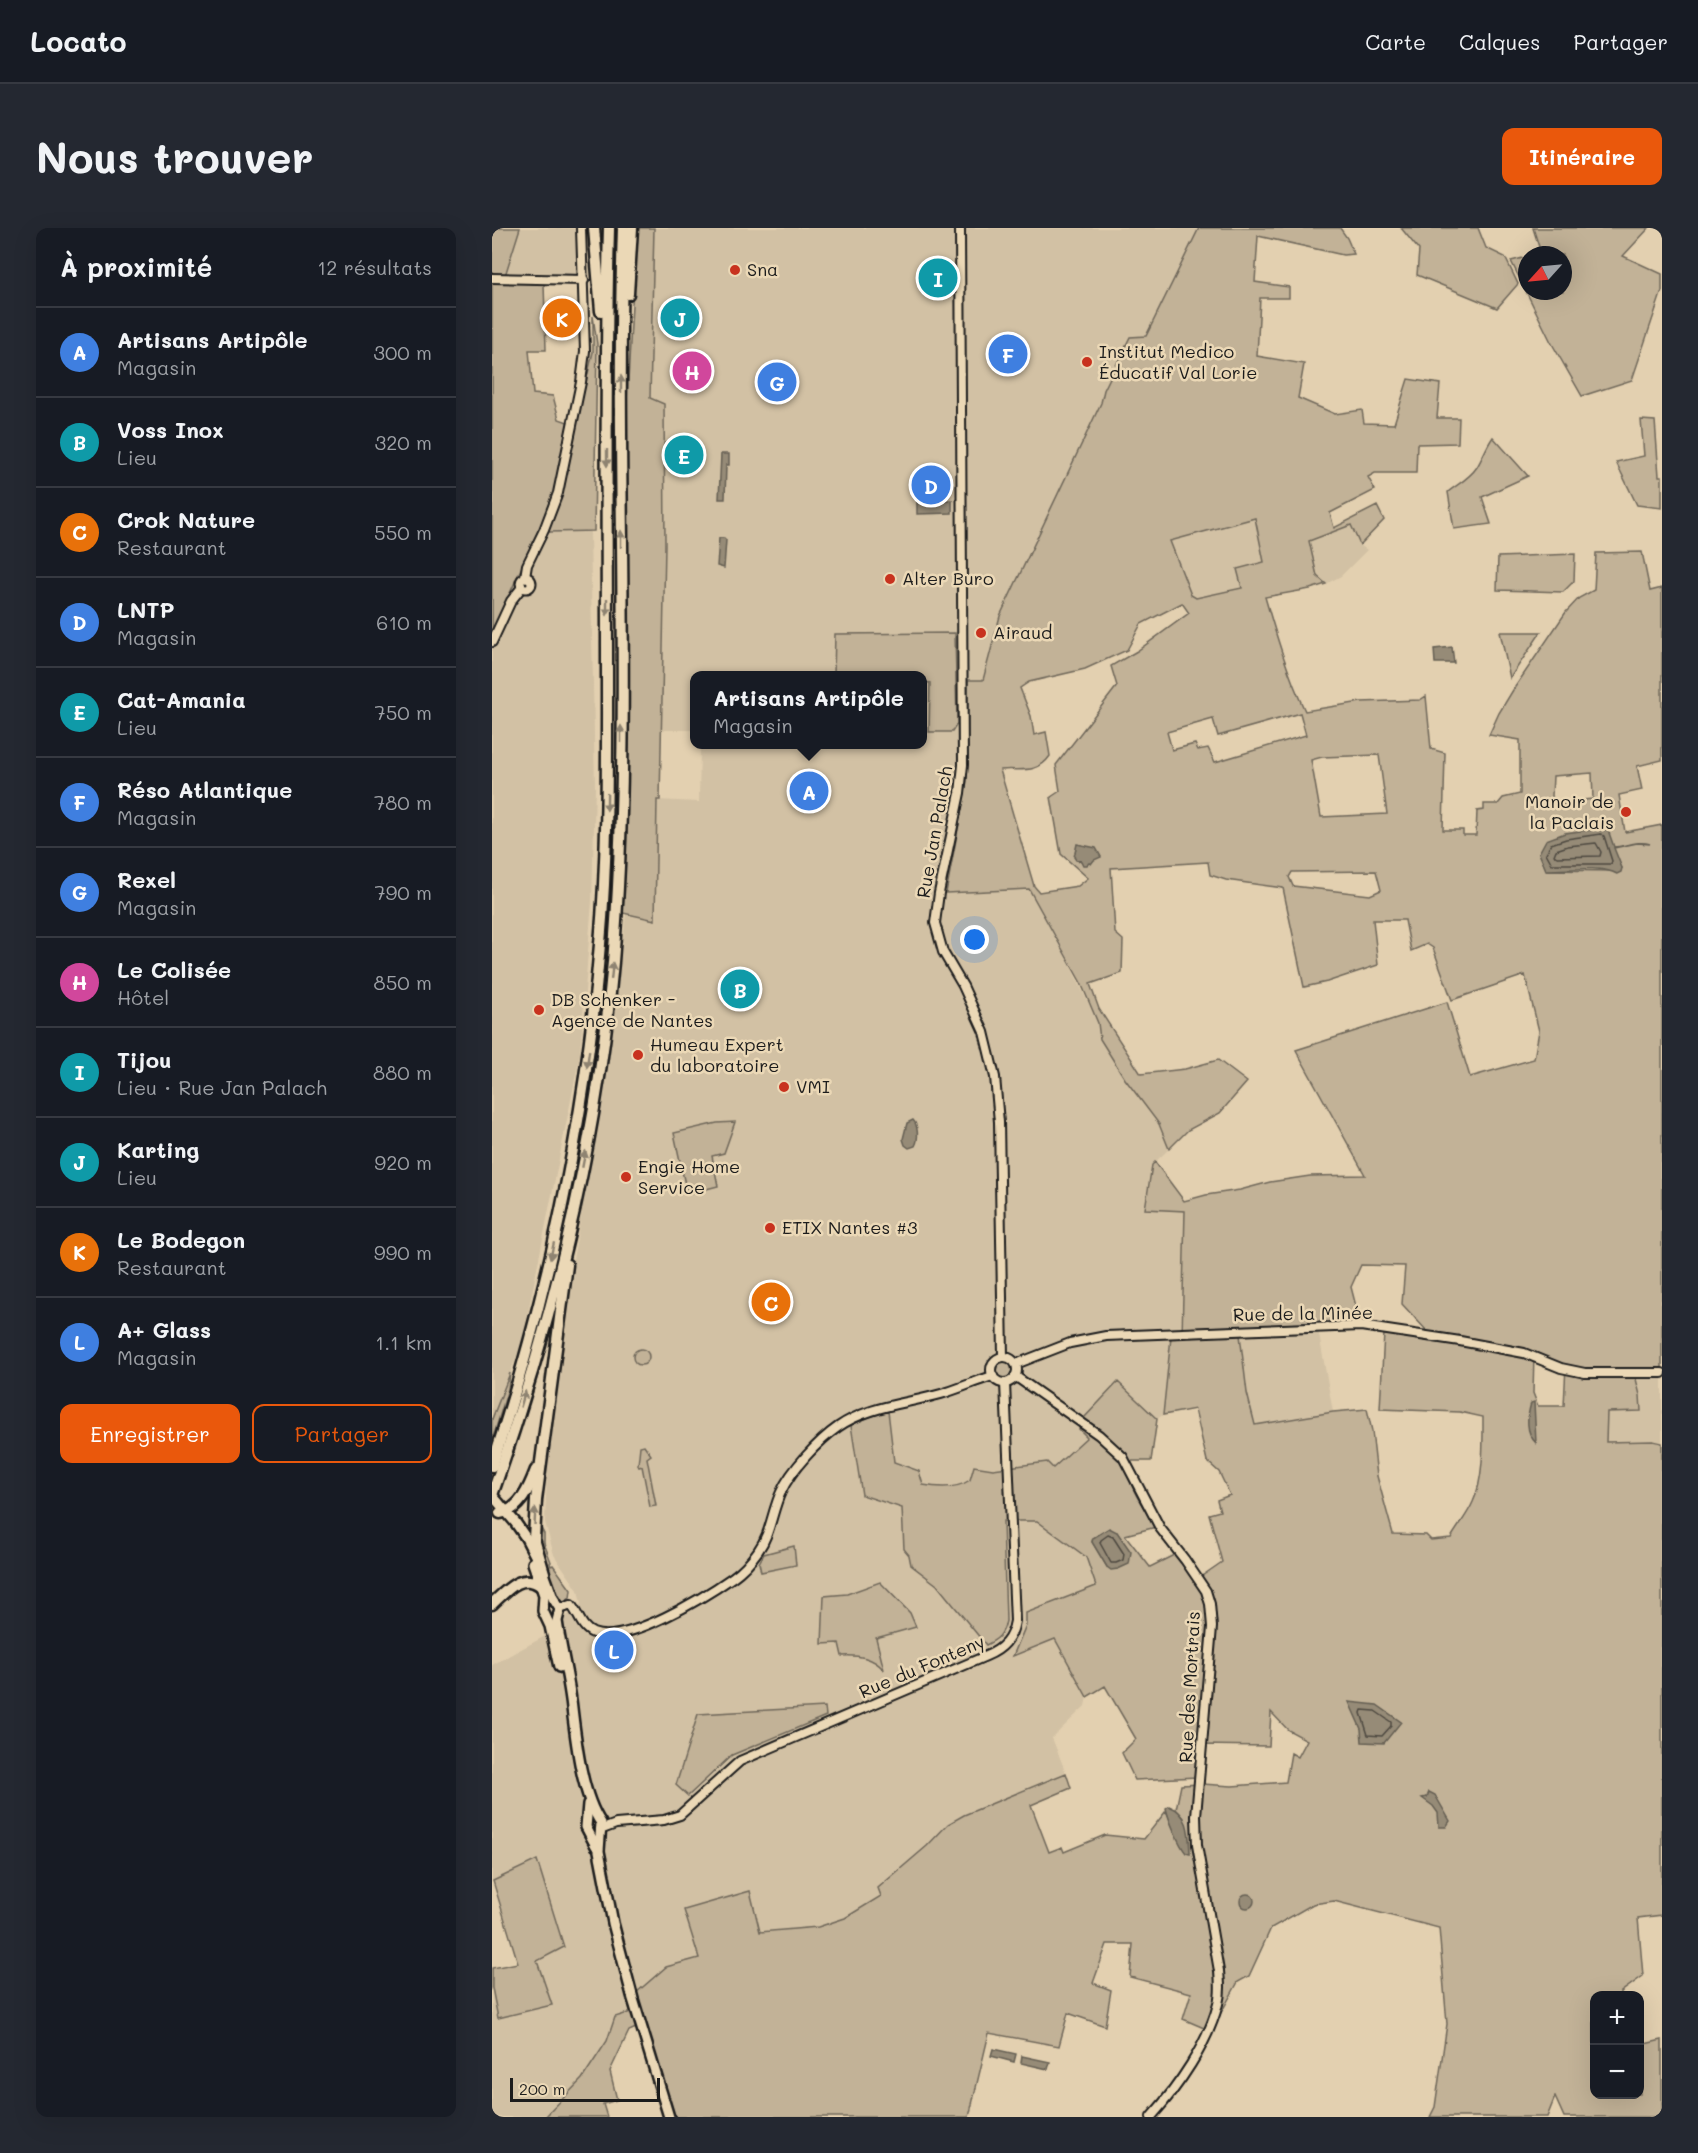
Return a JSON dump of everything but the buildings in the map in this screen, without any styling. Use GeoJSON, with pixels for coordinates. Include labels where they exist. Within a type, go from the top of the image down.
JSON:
{"type":"FeatureCollection","features":[{"type":"Feature","properties":{"kind":"highway"},"geometry":{"type":"LineString","coordinates":[[594,228],[603,330],[603,397],[607,400]]}},
{"type":"Feature","properties":{"kind":"highway"},"geometry":{"type":"LineString","coordinates":[[492,1466],[535,1323],[559,1224],[577,1128],[593,1021],[601,934],[606,836],[609,228]]}},
{"type":"Feature","properties":{"kind":"highway"},"geometry":{"type":"LineString","coordinates":[[492,1495],[537,1355],[574,1206],[601,1061],[611,975],[617,908],[621,760],[623,228]]}},
{"type":"Feature","properties":{"kind":"highway"},"geometry":{"type":"LineString","coordinates":[[621,346],[625,344],[632,228]]}},
{"type":"Feature","properties":{"kind":"highway"},"geometry":{"type":"LineString","coordinates":[[544,1573],[534,1539],[536,1500],[561,1299],[577,1214],[574,1206]]}},
{"type":"Feature","properties":{"kind":"highway"},"geometry":{"type":"LineString","coordinates":[[503,1511],[513,1508],[524,1496],[541,1458]]}},
{"type":"Feature","properties":{"kind":"highway"},"geometry":{"type":"LineString","coordinates":[[492,1604],[526,1579],[535,1581],[541,1586]]}},
{"type":"Feature","properties":{"kind":"main road"},"geometry":{"type":"LineString","coordinates":[[492,1495],[533,1563],[544,1595],[543,1611],[547,1617],[569,1712],[573,1719]]}},
{"type":"Feature","properties":{"kind":"main road"},"geometry":{"type":"LineString","coordinates":[[492,1504],[503,1511],[526,1538],[544,1573],[557,1609],[573,1719],[589,1802],[596,1826],[613,1923],[623,1965],[669,2117]]}},
{"type":"Feature","properties":{"kind":"main road"},"geometry":{"type":"LineString","coordinates":[[544,1605],[549,1602],[557,1609]]}},
{"type":"Feature","properties":{"kind":"main road"},"geometry":{"type":"LineString","coordinates":[[547,1617],[552,1619],[557,1609]]}},
{"type":"Feature","properties":{"kind":"street"},"geometry":{"type":"LineString","coordinates":[[492,642],[511,601],[522,587],[526,588],[531,584],[530,579],[525,577],[527,565],[558,493],[581,382],[585,351],[581,228]]}},
{"type":"Feature","properties":{"kind":"street","name":"Rue Jan Palach"},"geometry":{"type":"LineString","coordinates":[[960,228],[963,765],[960,793],[935,923],[943,952],[963,986],[984,1032],[995,1077],[999,1122],[1003,1356]]}},
{"type":"Feature","properties":{"kind":"street"},"geometry":{"type":"LineString","coordinates":[[492,278],[584,280]]}},
{"type":"Feature","properties":{"kind":"street","name":"Rue de la Minée"},"geometry":{"type":"LineString","coordinates":[[1016,1364],[1070,1343],[1106,1336],[1361,1326],[1524,1353],[1562,1368],[1585,1373],[1662,1373]]}},
{"type":"Feature","properties":{"kind":"street"},"geometry":{"type":"LineString","coordinates":[[1003,1356],[1016,1364],[1015,1376],[1011,1381],[1005,1383],[993,1376],[992,1364],[996,1359],[1003,1356]]}},
{"type":"Feature","properties":{"kind":"street"},"geometry":{"type":"LineString","coordinates":[[557,1609],[571,1605],[586,1629],[596,1634],[617,1633],[660,1621],[720,1586],[746,1566],[760,1548],[770,1528],[778,1499],[789,1477],[838,1427],[873,1410],[940,1395],[993,1376]]}},
{"type":"Feature","properties":{"kind":"street","name":"Rue des Mortrais"},"geometry":{"type":"LineString","coordinates":[[1015,1376],[1118,1451],[1126,1461],[1132,1479],[1160,1528],[1185,1560],[1209,1598],[1212,1627],[1196,1816],[1197,1845],[1219,1971],[1220,1991],[1218,2005],[1190,2065],[1171,2094],[1151,2117]]}},
{"type":"Feature","properties":{"kind":"street","name":"Rue du Fonteny"},"geometry":{"type":"LineString","coordinates":[[596,1826],[664,1820],[680,1815],[734,1765],[745,1758],[986,1656],[1004,1645],[1010,1637],[1015,1621],[1005,1383]]}},
{"type":"Feature","properties":{"kind":"shaded area"},"geometry":{"type":"Polygon","coordinates":[[[492,228],[520,228],[503,282],[544,284],[546,350],[529,350],[533,394],[553,396],[559,419],[576,425],[593,352],[593,316],[597,344],[594,531],[549,532],[539,529],[492,633],[492,228]]]}},
{"type":"Feature","properties":{"kind":"shaded area"},"geometry":{"type":"Polygon","coordinates":[[[520,228],[587,228],[590,283],[503,283],[520,228]]]}},
{"type":"Feature","properties":{"kind":"shaded area"},"geometry":{"type":"Polygon","coordinates":[[[636,228],[654,228],[650,398],[664,404],[665,545],[655,920],[623,913],[629,715],[626,616],[627,401],[636,228]]]}},
{"type":"Feature","properties":{"kind":"shaded area"},"geometry":{"type":"Polygon","coordinates":[[[654,228],[1199,228],[1146,336],[1130,337],[1104,390],[1101,403],[1000,616],[982,681],[968,680],[967,781],[946,892],[1029,889],[1056,936],[1098,1023],[1100,1039],[1125,1079],[1159,1124],[1169,1149],[1152,1165],[1173,1211],[1185,1210],[1181,1336],[1171,1337],[1163,1415],[1157,1419],[1118,1383],[1087,1437],[1053,1469],[1047,1462],[993,1469],[974,1466],[970,1480],[964,1485],[934,1487],[923,1485],[919,1471],[894,1462],[869,1417],[902,1508],[904,1549],[909,1555],[911,1565],[937,1585],[986,1645],[998,1639],[1006,1621],[1003,1521],[1037,1521],[1086,1557],[1097,1586],[1027,1612],[1026,1625],[1013,1655],[1056,1639],[1087,1697],[1085,1706],[1052,1738],[1066,1773],[964,1815],[948,1824],[882,1896],[845,1918],[818,1927],[760,1932],[750,1891],[684,1910],[700,1958],[666,1967],[640,2009],[615,2017],[607,2041],[582,2079],[545,2117],[492,2117],[492,1988],[499,2018],[552,2005],[537,1961],[550,1905],[537,1860],[492,1881],[492,1665],[560,1628],[562,1620],[581,1604],[578,1590],[554,1555],[545,1522],[547,1469],[566,1299],[610,1052],[626,913],[655,920],[657,800],[699,802],[700,749],[927,749],[927,671],[690,671],[690,730],[661,730],[665,545],[664,404],[650,398],[654,228]]]}},
{"type":"Feature","properties":{"kind":"shaded area"},"geometry":{"type":"Polygon","coordinates":[[[1199,228],[1340,228],[1354,254],[1343,255],[1258,236],[1255,282],[1289,287],[1289,298],[1260,298],[1257,356],[1304,364],[1298,398],[1335,414],[1362,410],[1364,423],[1394,424],[1408,379],[1440,384],[1437,418],[1459,418],[1458,443],[1417,444],[1416,473],[1375,473],[1368,477],[1375,490],[1330,513],[1334,528],[1377,506],[1384,520],[1360,545],[1351,525],[1309,541],[1317,576],[1326,584],[1265,597],[1288,669],[1305,711],[1361,702],[1420,700],[1426,696],[1431,749],[1445,753],[1443,830],[1463,830],[1463,835],[1476,835],[1477,811],[1484,810],[1484,804],[1498,804],[1503,798],[1520,794],[1520,740],[1489,735],[1513,690],[1566,612],[1579,598],[1594,590],[1596,553],[1642,552],[1650,591],[1662,588],[1662,760],[1637,766],[1642,790],[1619,795],[1625,832],[1662,825],[1662,1369],[1634,1371],[1641,1411],[1607,1412],[1606,1442],[1653,1441],[1662,1443],[1662,1915],[1638,1918],[1643,1976],[1622,1991],[1590,1991],[1590,2099],[1644,2099],[1644,2044],[1662,2040],[1662,2117],[1564,2117],[1555,2097],[1547,2117],[1430,2117],[1435,2107],[1447,2024],[1439,1928],[1334,1901],[1313,1904],[1271,1928],[1249,1976],[1238,1982],[1211,2031],[1183,2019],[1191,1993],[1130,1977],[1133,1944],[1107,1944],[1093,1983],[1111,1990],[1105,2026],[1068,2013],[1059,2046],[989,2033],[969,2117],[673,2117],[636,1993],[666,1967],[699,1958],[684,1910],[750,1891],[760,1932],[818,1927],[845,1918],[881,1896],[878,1888],[927,1846],[948,1824],[964,1815],[1066,1773],[1071,1788],[1031,1805],[1049,1852],[1062,1847],[1064,1852],[1105,1835],[1144,1839],[1166,1811],[1175,1829],[1176,1837],[1184,1818],[1176,1809],[1181,1785],[1232,1786],[1286,1782],[1291,1753],[1298,1757],[1307,1740],[1288,1730],[1271,1712],[1269,1746],[1200,1745],[1197,1777],[1135,1780],[1122,1753],[1136,1739],[1105,1686],[1087,1697],[1055,1639],[1013,1656],[1026,1625],[1026,1613],[1096,1586],[1086,1557],[1037,1521],[1003,1521],[1006,1621],[999,1636],[986,1645],[937,1585],[911,1565],[909,1555],[904,1549],[902,1508],[862,1495],[851,1425],[888,1411],[894,1462],[919,1471],[923,1485],[954,1486],[970,1480],[974,1466],[993,1469],[1047,1462],[1053,1468],[1087,1437],[1079,1429],[1084,1418],[1118,1382],[1157,1419],[1151,1461],[1128,1461],[1132,1487],[1156,1527],[1125,1535],[1150,1567],[1176,1554],[1196,1580],[1222,1562],[1209,1514],[1220,1511],[1217,1500],[1230,1495],[1219,1472],[1207,1461],[1195,1409],[1163,1415],[1171,1337],[1182,1336],[1185,1211],[1145,1209],[1152,1165],[1155,1162],[1184,1201],[1270,1182],[1310,1176],[1365,1175],[1296,1050],[1447,1002],[1470,1077],[1534,1059],[1539,1031],[1525,975],[1452,1000],[1433,948],[1427,944],[1411,951],[1405,920],[1373,920],[1378,965],[1304,987],[1283,888],[1226,880],[1210,875],[1208,862],[1111,868],[1115,933],[1123,940],[1122,973],[1090,984],[1099,1009],[1141,1074],[1185,1069],[1218,1060],[1247,1082],[1220,1113],[1188,1130],[1169,1149],[1159,1124],[1125,1079],[1100,1039],[1098,1023],[1081,983],[1029,889],[946,893],[967,781],[968,680],[983,680],[1000,616],[1130,337],[1146,336],[1199,228]],[[1255,518],[1170,541],[1191,595],[1196,598],[1242,588],[1237,569],[1264,562],[1255,518]],[[1182,603],[1141,624],[1127,650],[1085,669],[1029,682],[1020,688],[1031,716],[1034,735],[1046,732],[1050,756],[1045,762],[1033,768],[1000,770],[1034,886],[1039,892],[1078,886],[1088,878],[1061,854],[1051,797],[1060,791],[1056,765],[1117,686],[1111,666],[1137,651],[1189,613],[1182,603]],[[1300,713],[1218,736],[1213,719],[1167,732],[1172,750],[1195,744],[1198,750],[1208,748],[1215,762],[1306,735],[1300,713]],[[1379,755],[1322,757],[1311,760],[1321,817],[1387,814],[1379,755]],[[1592,773],[1553,776],[1552,796],[1558,806],[1572,801],[1593,799],[1592,773]],[[1620,864],[1546,870],[1612,871],[1622,868],[1620,864]],[[1376,871],[1292,872],[1289,877],[1293,886],[1370,895],[1381,890],[1376,871]],[[1361,1265],[1351,1287],[1360,1322],[1356,1328],[1240,1335],[1247,1393],[1255,1425],[1333,1412],[1367,1409],[1377,1476],[1393,1534],[1426,1535],[1431,1540],[1451,1538],[1477,1493],[1482,1460],[1483,1417],[1460,1412],[1380,1409],[1384,1333],[1426,1339],[1427,1331],[1402,1304],[1405,1266],[1361,1265]],[[1534,1353],[1533,1393],[1538,1406],[1564,1406],[1566,1365],[1534,1353]],[[1117,1532],[1093,1538],[1092,1542],[1107,1567],[1123,1542],[1117,1532]]]}},
{"type":"Feature","properties":{"kind":"shaded area"},"geometry":{"type":"Polygon","coordinates":[[[1401,228],[1478,228],[1486,248],[1505,257],[1518,284],[1497,308],[1417,275],[1419,250],[1401,228]]]}},
{"type":"Feature","properties":{"kind":"shaded area"},"geometry":{"type":"Polygon","coordinates":[[[1533,228],[1649,228],[1623,256],[1662,274],[1662,291],[1632,380],[1582,396],[1530,300],[1572,300],[1572,246],[1539,246],[1533,228]]]}},
{"type":"Feature","properties":{"kind":"shaded area"},"geometry":{"type":"Polygon","coordinates":[[[1518,259],[1518,275],[1511,261],[1518,259]]]}},
{"type":"Feature","properties":{"kind":"shaded area"},"geometry":{"type":"Polygon","coordinates":[[[1641,420],[1655,421],[1659,476],[1662,476],[1662,508],[1637,505],[1616,462],[1644,456],[1641,420]]]}},
{"type":"Feature","properties":{"kind":"shaded area"},"geometry":{"type":"Polygon","coordinates":[[[1493,437],[1528,476],[1482,497],[1491,524],[1454,529],[1448,492],[1474,471],[1493,437]]]}},
{"type":"Feature","properties":{"kind":"shaded area"},"geometry":{"type":"Polygon","coordinates":[[[1255,517],[1264,562],[1242,588],[1196,598],[1191,596],[1170,540],[1255,517]]]}},
{"type":"Feature","properties":{"kind":"shaded area"},"geometry":{"type":"Polygon","coordinates":[[[1352,525],[1360,545],[1367,550],[1341,576],[1326,584],[1317,576],[1308,541],[1352,525]]]}},
{"type":"Feature","properties":{"kind":"shaded area"},"geometry":{"type":"Polygon","coordinates":[[[540,529],[549,532],[590,532],[595,788],[592,901],[580,1055],[522,1343],[492,1419],[492,633],[540,529]]]}},
{"type":"Feature","properties":{"kind":"shaded area"},"geometry":{"type":"Polygon","coordinates":[[[1575,554],[1574,581],[1563,592],[1497,590],[1498,557],[1575,554]]]}},
{"type":"Feature","properties":{"kind":"shaded area"},"geometry":{"type":"Polygon","coordinates":[[[1500,632],[1541,632],[1510,678],[1500,632]]]}},
{"type":"Feature","properties":{"kind":"shaded area"},"geometry":{"type":"Polygon","coordinates":[[[955,633],[957,724],[952,732],[929,732],[930,683],[927,683],[927,671],[834,671],[835,634],[955,633]]]}},
{"type":"Feature","properties":{"kind":"shaded area"},"geometry":{"type":"Polygon","coordinates":[[[735,1122],[724,1153],[712,1156],[718,1186],[687,1194],[674,1133],[717,1123],[735,1122]]]}},
{"type":"Feature","properties":{"kind":"shaded area"},"geometry":{"type":"Polygon","coordinates":[[[1318,1329],[1333,1412],[1255,1425],[1247,1393],[1239,1335],[1318,1329]]]}},
{"type":"Feature","properties":{"kind":"shaded area"},"geometry":{"type":"Polygon","coordinates":[[[641,1349],[647,1351],[649,1357],[647,1363],[641,1365],[635,1363],[633,1357],[635,1351],[641,1349]]]}},
{"type":"Feature","properties":{"kind":"shaded area"},"geometry":{"type":"Polygon","coordinates":[[[1004,1361],[1010,1364],[1013,1370],[1010,1376],[1004,1379],[998,1376],[995,1370],[998,1364],[1004,1361]]]}},
{"type":"Feature","properties":{"kind":"shaded area"},"geometry":{"type":"Polygon","coordinates":[[[1662,1369],[1662,1443],[1653,1441],[1606,1442],[1606,1412],[1635,1379],[1633,1371],[1662,1369]]]}},
{"type":"Feature","properties":{"kind":"shaded area"},"geometry":{"type":"Polygon","coordinates":[[[510,1373],[508,1389],[492,1441],[492,1419],[510,1373]]]}},
{"type":"Feature","properties":{"kind":"shaded area"},"geometry":{"type":"Polygon","coordinates":[[[644,1445],[651,1455],[647,1458],[656,1506],[650,1507],[642,1466],[638,1465],[640,1446],[644,1445]]]}},
{"type":"Feature","properties":{"kind":"shaded area"},"geometry":{"type":"Polygon","coordinates":[[[536,1518],[544,1534],[544,1543],[551,1566],[553,1565],[571,1590],[570,1598],[564,1602],[557,1600],[540,1549],[536,1518]]]}},
{"type":"Feature","properties":{"kind":"shaded area"},"geometry":{"type":"Polygon","coordinates":[[[794,1546],[796,1565],[761,1572],[759,1563],[764,1554],[794,1546]]]}},
{"type":"Feature","properties":{"kind":"shaded area"},"geometry":{"type":"Polygon","coordinates":[[[880,1582],[910,1613],[916,1627],[876,1638],[884,1670],[875,1662],[865,1658],[842,1656],[839,1643],[822,1644],[824,1596],[847,1594],[880,1582]]]}},
{"type":"Feature","properties":{"kind":"shaded area"},"geometry":{"type":"Polygon","coordinates":[[[825,1707],[826,1716],[732,1755],[688,1796],[676,1785],[698,1714],[825,1707]]]}},
{"type":"Feature","properties":{"kind":"shaded area"},"geometry":{"type":"Polygon","coordinates":[[[537,1860],[564,1947],[537,1961],[552,2005],[498,2018],[492,1988],[492,1968],[518,1963],[493,1881],[537,1860]]]}},
{"type":"Feature","properties":{"kind":"shaded area"},"geometry":{"type":"Polygon","coordinates":[[[631,2012],[636,2028],[629,2031],[610,2071],[617,2100],[603,2104],[607,2117],[545,2117],[582,2079],[607,2041],[615,2017],[631,2012]]]}},
{"type":"Feature","properties":{"kind":"water"},"geometry":{"type":"Polygon","coordinates":[[[721,454],[729,454],[729,465],[726,465],[725,499],[719,499],[721,454]]]}},
{"type":"Feature","properties":{"kind":"water"},"geometry":{"type":"Polygon","coordinates":[[[952,500],[952,513],[917,514],[917,501],[952,500]]]}},
{"type":"Feature","properties":{"kind":"water"},"geometry":{"type":"Polygon","coordinates":[[[719,538],[726,540],[724,568],[717,566],[719,538]]]}},
{"type":"Feature","properties":{"kind":"water"},"geometry":{"type":"Polygon","coordinates":[[[1452,647],[1454,663],[1435,663],[1434,649],[1452,647]]]}},
{"type":"Feature","properties":{"kind":"water"},"geometry":{"type":"Polygon","coordinates":[[[1603,828],[1608,830],[1614,847],[1637,843],[1614,848],[1622,868],[1617,874],[1593,869],[1546,870],[1539,853],[1546,840],[1565,833],[1603,828]]]}},
{"type":"Feature","properties":{"kind":"water"},"geometry":{"type":"Polygon","coordinates":[[[1077,844],[1096,848],[1101,857],[1091,864],[1083,865],[1074,857],[1077,844]]]}},
{"type":"Feature","properties":{"kind":"water"},"geometry":{"type":"Polygon","coordinates":[[[913,1120],[917,1129],[917,1140],[915,1146],[909,1148],[903,1139],[907,1123],[913,1120]]]}},
{"type":"Feature","properties":{"kind":"water"},"geometry":{"type":"Polygon","coordinates":[[[1534,1402],[1536,1443],[1532,1439],[1528,1424],[1531,1403],[1534,1402]]]}},
{"type":"Feature","properties":{"kind":"water"},"geometry":{"type":"Polygon","coordinates":[[[1109,1528],[1117,1532],[1131,1552],[1129,1564],[1111,1570],[1092,1542],[1093,1538],[1109,1528]]]}},
{"type":"Feature","properties":{"kind":"water"},"geometry":{"type":"Polygon","coordinates":[[[1349,1702],[1377,1705],[1401,1722],[1384,1743],[1362,1742],[1361,1729],[1349,1702]]]}},
{"type":"Feature","properties":{"kind":"water"},"geometry":{"type":"Polygon","coordinates":[[[1429,1792],[1435,1795],[1450,1821],[1446,1827],[1439,1827],[1438,1813],[1422,1798],[1427,1797],[1429,1792]]]}},
{"type":"Feature","properties":{"kind":"water"},"geometry":{"type":"Polygon","coordinates":[[[1169,1806],[1181,1814],[1185,1820],[1190,1854],[1183,1849],[1174,1831],[1166,1808],[1169,1806]]]}},
{"type":"Feature","properties":{"kind":"water"},"geometry":{"type":"Polygon","coordinates":[[[1247,1894],[1252,1896],[1254,1901],[1252,1906],[1247,1908],[1242,1906],[1240,1901],[1242,1896],[1247,1894]]]}},
{"type":"Feature","properties":{"kind":"water"},"geometry":{"type":"Polygon","coordinates":[[[993,2049],[1016,2054],[1014,2062],[991,2056],[993,2049]]]}},
{"type":"Feature","properties":{"kind":"water"},"geometry":{"type":"Polygon","coordinates":[[[1022,2056],[1050,2062],[1048,2069],[1021,2063],[1022,2056]]]}},
{"type":"Feature","properties":{"kind":"place","name":"Sna"},"geometry":{"type":"Point","coordinates":[735,270]}},
{"type":"Feature","properties":{"kind":"place","name":"Tijou"},"geometry":{"type":"Point","coordinates":[938,278]}},
{"type":"Feature","properties":{"kind":"place","name":"Le Bodegon"},"geometry":{"type":"Point","coordinates":[562,318]}},
{"type":"Feature","properties":{"kind":"place","name":"Karting"},"geometry":{"type":"Point","coordinates":[680,318]}},
{"type":"Feature","properties":{"kind":"place","name":"Réso Atlantique"},"geometry":{"type":"Point","coordinates":[1008,354]}},
{"type":"Feature","properties":{"kind":"place","name":"Institut Medico Éducatif Val Lorie"},"geometry":{"type":"Point","coordinates":[1087,362]}},
{"type":"Feature","properties":{"kind":"place","name":"Le Colisée"},"geometry":{"type":"Point","coordinates":[692,371]}},
{"type":"Feature","properties":{"kind":"place","name":"Rexel"},"geometry":{"type":"Point","coordinates":[777,382]}},
{"type":"Feature","properties":{"kind":"place","name":"Cat-Amania"},"geometry":{"type":"Point","coordinates":[684,455]}},
{"type":"Feature","properties":{"kind":"place","name":"LNTP"},"geometry":{"type":"Point","coordinates":[931,485]}},
{"type":"Feature","properties":{"kind":"place","name":"Alter Buro"},"geometry":{"type":"Point","coordinates":[890,579]}},
{"type":"Feature","properties":{"kind":"place","name":"Airaud"},"geometry":{"type":"Point","coordinates":[981,633]}},
{"type":"Feature","properties":{"kind":"place","name":"Artisans Artipôle"},"geometry":{"type":"Point","coordinates":[809,791]}},
{"type":"Feature","properties":{"kind":"place","name":"Manoir de la Paclais"},"geometry":{"type":"Point","coordinates":[1626,812]}},
{"type":"Feature","properties":{"kind":"place","name":"Voss Inox"},"geometry":{"type":"Point","coordinates":[740,989]}},
{"type":"Feature","properties":{"kind":"place","name":"DB Schenker - Agence de Nantes"},"geometry":{"type":"Point","coordinates":[539,1010]}},
{"type":"Feature","properties":{"kind":"place","name":"Humeau Expert du laboratoire"},"geometry":{"type":"Point","coordinates":[638,1055]}},
{"type":"Feature","properties":{"kind":"place","name":"VMI"},"geometry":{"type":"Point","coordinates":[784,1087]}},
{"type":"Feature","properties":{"kind":"place","name":"Engie Home Service"},"geometry":{"type":"Point","coordinates":[626,1177]}},
{"type":"Feature","properties":{"kind":"place","name":"ETIX Nantes #3"},"geometry":{"type":"Point","coordinates":[770,1228]}},
{"type":"Feature","properties":{"kind":"place","name":"Crok Nature"},"geometry":{"type":"Point","coordinates":[771,1302]}},
{"type":"Feature","properties":{"kind":"place","name":"A+ Glass"},"geometry":{"type":"Point","coordinates":[614,1650]}}]}
